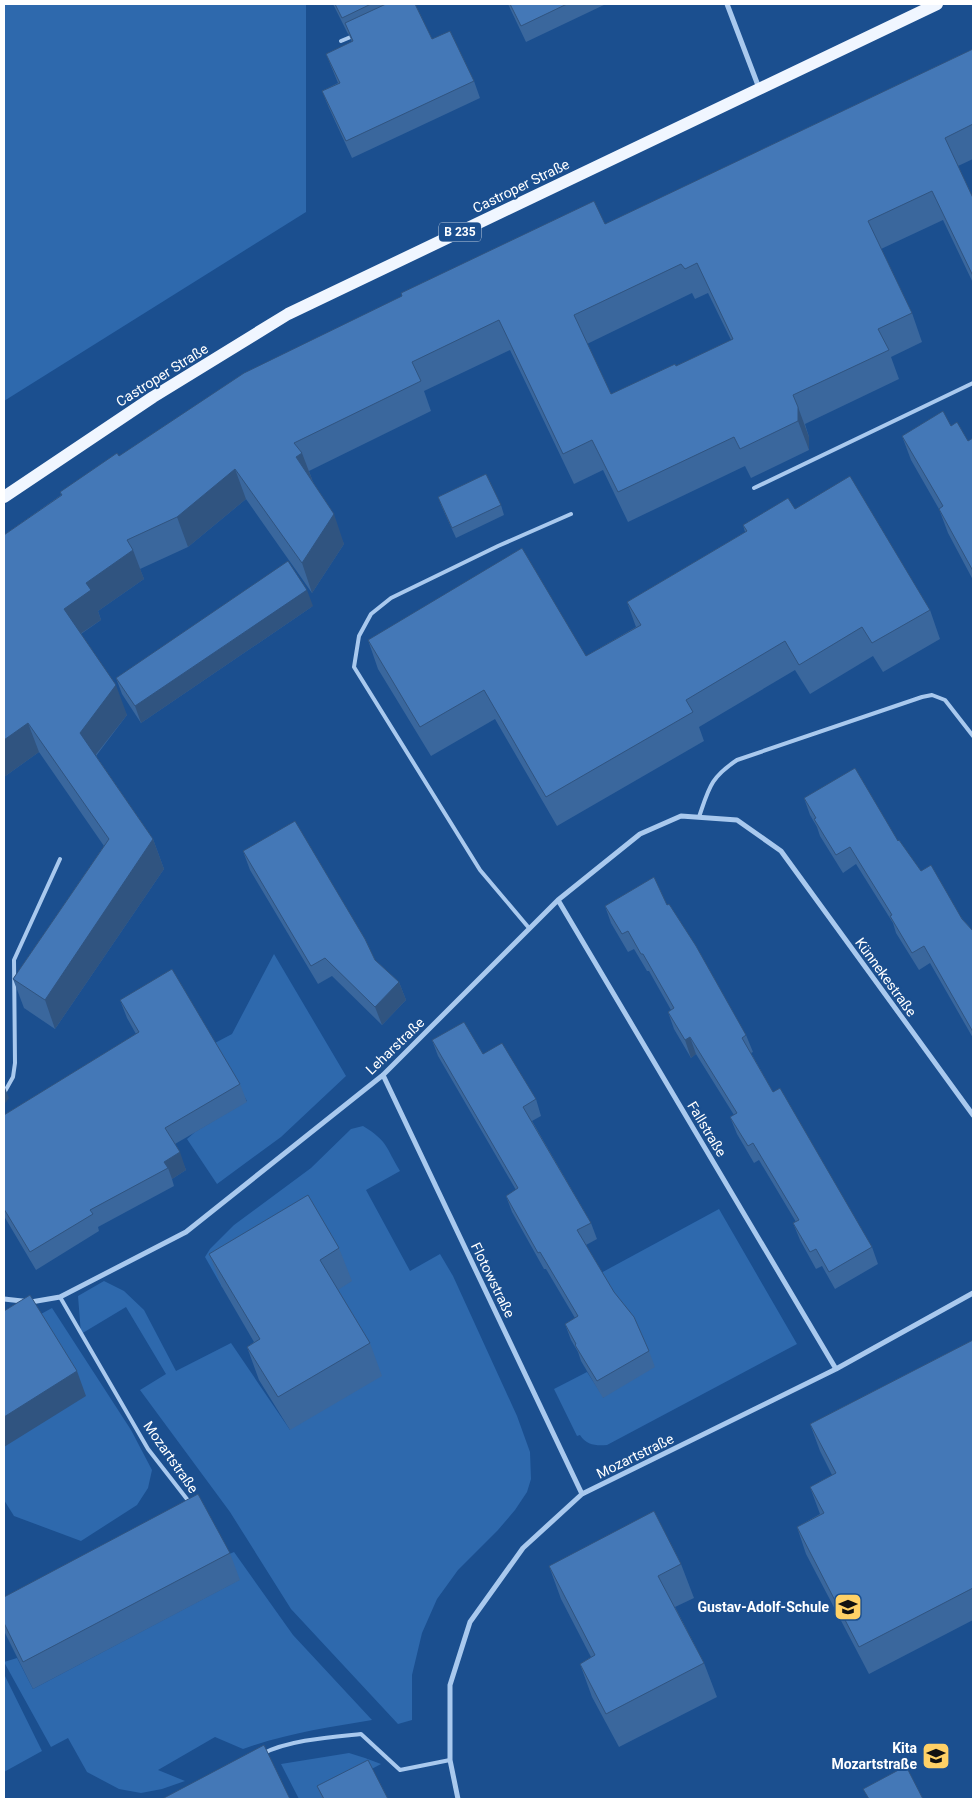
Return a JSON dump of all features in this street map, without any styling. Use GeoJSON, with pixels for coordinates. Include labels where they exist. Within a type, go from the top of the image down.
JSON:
{"type":"FeatureCollection","features":[{"type":"Feature","properties":{"kind":"main road","name":"Castroper Straße"},"geometry":{"type":"LineString","coordinates":[[4,497],[153,396],[288,314],[937,4]]}},
{"type":"Feature","properties":{"kind":"street"},"geometry":{"type":"LineString","coordinates":[[727,4],[759,88]]}},
{"type":"Feature","properties":{"kind":"street","name":"Leharstraße"},"geometry":{"type":"LineString","coordinates":[[4,1300],[31,1302],[60,1296],[186,1232],[383,1075],[558,900],[640,834],[681,816],[737,820],[781,851]]}},
{"type":"Feature","properties":{"kind":"street","name":"Künnekestraße"},"geometry":{"type":"LineString","coordinates":[[781,851],[973,1115]]}},
{"type":"Feature","properties":{"kind":"street","name":"Fallstraße"},"geometry":{"type":"LineString","coordinates":[[558,900],[836,1369]]}},
{"type":"Feature","properties":{"kind":"street","name":"Flotowstraße"},"geometry":{"type":"LineString","coordinates":[[383,1075],[582,1494]]}},
{"type":"Feature","properties":{"kind":"street","name":"Mozartstraße"},"geometry":{"type":"LineString","coordinates":[[458,1799],[450,1760],[450,1685],[470,1622],[523,1548],[582,1494],[836,1369],[973,1293]]}},
{"type":"Feature","properties":{"kind":"lane"},"geometry":{"type":"LineString","coordinates":[[341,42],[358,33]]}},
{"type":"Feature","properties":{"kind":"lane"},"geometry":{"type":"LineString","coordinates":[[754,488],[973,383]]}},
{"type":"Feature","properties":{"kind":"lane"},"geometry":{"type":"LineString","coordinates":[[529,928],[480,870],[354,666],[359,636],[371,614],[391,598],[498,546],[571,514]]}},
{"type":"Feature","properties":{"kind":"lane"},"geometry":{"type":"LineString","coordinates":[[699,816],[710,783],[721,770],[736,760],[922,697],[932,695],[945,700],[973,736]]}},
{"type":"Feature","properties":{"kind":"lane"},"geometry":{"type":"LineString","coordinates":[[4,1093],[13,1077],[15,1062],[14,960],[60,859]]}},
{"type":"Feature","properties":{"kind":"lane","name":"Mozartstraße"},"geometry":{"type":"LineString","coordinates":[[60,1296],[148,1449],[192,1506],[184,1510]]}},
{"type":"Feature","properties":{"kind":"lane"},"geometry":{"type":"LineString","coordinates":[[256,1757],[272,1748],[330,1737],[361,1734],[400,1770],[450,1760]]}},
{"type":"Feature","properties":{"kind":"shaded area"},"geometry":{"type":"Polygon","coordinates":[[[4,4],[306,4],[306,212],[4,401],[4,4]]]}},
{"type":"Feature","properties":{"kind":"shaded area"},"geometry":{"type":"Polygon","coordinates":[[[274,954],[346,1076],[281,1137],[217,1184],[187,1139],[195,1132],[247,1101],[213,1044],[232,1034],[274,954]]]}},
{"type":"Feature","properties":{"kind":"shaded area"},"geometry":{"type":"Polygon","coordinates":[[[363,1126],[382,1141],[400,1171],[366,1190],[410,1271],[440,1254],[453,1276],[517,1416],[530,1452],[531,1479],[527,1492],[498,1530],[458,1570],[437,1599],[422,1633],[412,1675],[412,1720],[398,1724],[291,1609],[230,1512],[140,1390],[166,1374],[126,1307],[81,1334],[78,1296],[104,1281],[124,1291],[144,1310],[176,1371],[231,1343],[290,1430],[302,1311],[351,1281],[320,1228],[222,1287],[205,1257],[210,1249],[234,1225],[311,1168],[351,1129],[363,1126]]]}},
{"type":"Feature","properties":{"kind":"shaded area"},"geometry":{"type":"Polygon","coordinates":[[[719,1209],[797,1344],[607,1445],[588,1443],[580,1435],[577,1436],[554,1389],[587,1372],[604,1398],[599,1274],[719,1209]]]}},
{"type":"Feature","properties":{"kind":"shaded area"},"geometry":{"type":"Polygon","coordinates":[[[52,1308],[131,1430],[152,1470],[148,1488],[137,1505],[81,1541],[14,1516],[4,1500],[4,1315],[41,1314],[52,1308]]]}},
{"type":"Feature","properties":{"kind":"shaded area"},"geometry":{"type":"Polygon","coordinates":[[[234,1552],[293,1635],[372,1720],[290,1735],[243,1749],[215,1737],[158,1770],[185,1781],[162,1789],[141,1793],[119,1789],[87,1772],[68,1738],[51,1747],[4,1662],[17,1658],[33,1689],[239,1580],[227,1555],[234,1552]]]}},
{"type":"Feature","properties":{"kind":"shaded area"},"geometry":{"type":"Polygon","coordinates":[[[4,1674],[42,1751],[4,1772],[4,1674]]]}},
{"type":"Feature","properties":{"kind":"shaded area"},"geometry":{"type":"Polygon","coordinates":[[[349,1753],[381,1764],[340,1786],[347,1799],[299,1799],[281,1764],[349,1753]]]}},
{"type":"Feature","properties":{"kind":"building"},"geometry":{"type":"Polygon","coordinates":[[[335,4],[371,4],[342,18],[335,4]]]}},
{"type":"Feature","properties":{"kind":"building"},"geometry":{"type":"Polygon","coordinates":[[[386,4],[415,4],[432,39],[450,31],[474,81],[346,141],[322,91],[340,83],[326,54],[353,41],[345,23],[386,4]]]}},
{"type":"Feature","properties":{"kind":"building"},"geometry":{"type":"Polygon","coordinates":[[[510,4],[567,4],[521,26],[510,4]]]}},
{"type":"Feature","properties":{"kind":"building"},"geometry":{"type":"Polygon","coordinates":[[[973,49],[973,124],[945,138],[973,198],[973,276],[932,191],[868,221],[912,313],[878,329],[889,350],[793,395],[798,407],[798,421],[740,449],[734,437],[618,492],[592,440],[563,454],[499,320],[412,362],[421,381],[294,443],[302,453],[296,457],[334,514],[302,563],[235,469],[177,517],[127,540],[133,550],[86,583],[91,590],[64,609],[116,685],[80,733],[153,839],[45,1000],[13,979],[109,839],[28,723],[4,740],[4,535],[62,495],[60,492],[117,453],[119,456],[244,373],[402,296],[401,293],[594,201],[605,224],[973,49]],[[697,263],[685,269],[681,264],[574,315],[611,394],[733,339],[697,263]]]}},
{"type":"Feature","properties":{"kind":"building"},"geometry":{"type":"Polygon","coordinates":[[[943,411],[951,426],[957,422],[968,441],[973,438],[973,571],[939,509],[943,506],[902,436],[943,411]]]}},
{"type":"Feature","properties":{"kind":"building"},"geometry":{"type":"Polygon","coordinates":[[[486,474],[501,505],[452,528],[438,497],[486,474]]]}},
{"type":"Feature","properties":{"kind":"building"},"geometry":{"type":"Polygon","coordinates":[[[850,476],[930,610],[872,643],[862,627],[799,665],[785,641],[686,700],[693,712],[546,797],[484,690],[420,727],[368,640],[522,548],[586,656],[641,625],[627,602],[747,531],[743,525],[788,498],[795,509],[850,476]]]}},
{"type":"Feature","properties":{"kind":"building"},"geometry":{"type":"Polygon","coordinates":[[[288,561],[307,590],[135,706],[116,678],[288,561]]]}},
{"type":"Feature","properties":{"kind":"building"},"geometry":{"type":"Polygon","coordinates":[[[855,768],[898,841],[921,871],[931,865],[962,919],[973,931],[973,1032],[924,946],[912,953],[890,916],[892,915],[850,847],[836,855],[814,819],[816,818],[804,798],[855,768]]]}},
{"type":"Feature","properties":{"kind":"building"},"geometry":{"type":"Polygon","coordinates":[[[295,821],[365,939],[375,960],[399,982],[375,1007],[325,958],[311,966],[243,851],[295,821]]]}},
{"type":"Feature","properties":{"kind":"building"},"geometry":{"type":"Polygon","coordinates":[[[654,877],[667,905],[669,904],[696,946],[746,1035],[742,1038],[773,1092],[780,1088],[872,1247],[829,1272],[816,1249],[810,1252],[793,1223],[799,1220],[753,1143],[748,1146],[730,1117],[737,1113],[690,1037],[685,1040],[668,1012],[674,1008],[643,954],[641,954],[628,931],[622,934],[605,906],[654,877]]]}},
{"type":"Feature","properties":{"kind":"building"},"geometry":{"type":"Polygon","coordinates":[[[172,969],[240,1084],[165,1128],[180,1152],[164,1162],[168,1168],[90,1210],[93,1214],[30,1252],[4,1209],[4,1115],[139,1032],[120,1000],[172,969]]]}},
{"type":"Feature","properties":{"kind":"building"},"geometry":{"type":"Polygon","coordinates":[[[464,1022],[483,1054],[502,1043],[536,1099],[523,1107],[591,1223],[577,1230],[614,1292],[634,1317],[649,1351],[597,1381],[575,1345],[565,1324],[578,1316],[540,1252],[538,1253],[506,1196],[518,1188],[432,1040],[464,1022]]]}},
{"type":"Feature","properties":{"kind":"building"},"geometry":{"type":"Polygon","coordinates":[[[308,1195],[339,1248],[320,1260],[370,1343],[278,1397],[247,1347],[260,1339],[209,1254],[308,1195]]]}},
{"type":"Feature","properties":{"kind":"building"},"geometry":{"type":"Polygon","coordinates":[[[30,1295],[77,1371],[4,1417],[4,1311],[30,1295]]]}},
{"type":"Feature","properties":{"kind":"building"},"geometry":{"type":"Polygon","coordinates":[[[973,1340],[973,1588],[859,1647],[797,1527],[824,1513],[810,1487],[836,1473],[810,1424],[973,1340]]]}},
{"type":"Feature","properties":{"kind":"building"},"geometry":{"type":"Polygon","coordinates":[[[198,1494],[230,1553],[23,1662],[4,1623],[4,1597],[198,1494]]]}},
{"type":"Feature","properties":{"kind":"building"},"geometry":{"type":"Polygon","coordinates":[[[654,1511],[681,1564],[658,1576],[704,1663],[606,1714],[580,1664],[595,1655],[549,1566],[654,1511]]]}},
{"type":"Feature","properties":{"kind":"building"},"geometry":{"type":"Polygon","coordinates":[[[264,1745],[290,1799],[162,1799],[264,1745]]]}},
{"type":"Feature","properties":{"kind":"building"},"geometry":{"type":"Polygon","coordinates":[[[368,1760],[388,1799],[324,1799],[317,1786],[368,1760]]]}},
{"type":"Feature","properties":{"kind":"building"},"geometry":{"type":"Polygon","coordinates":[[[906,1766],[923,1799],[869,1799],[863,1789],[906,1766]]]}},
{"type":"Feature","properties":{"kind":"place","name":"Gustav-Adolf-Schule"},"geometry":{"type":"Point","coordinates":[848,1607]}},
{"type":"Feature","properties":{"kind":"place","name":"Kita Mozartstraße"},"geometry":{"type":"Point","coordinates":[936,1756]}}]}
